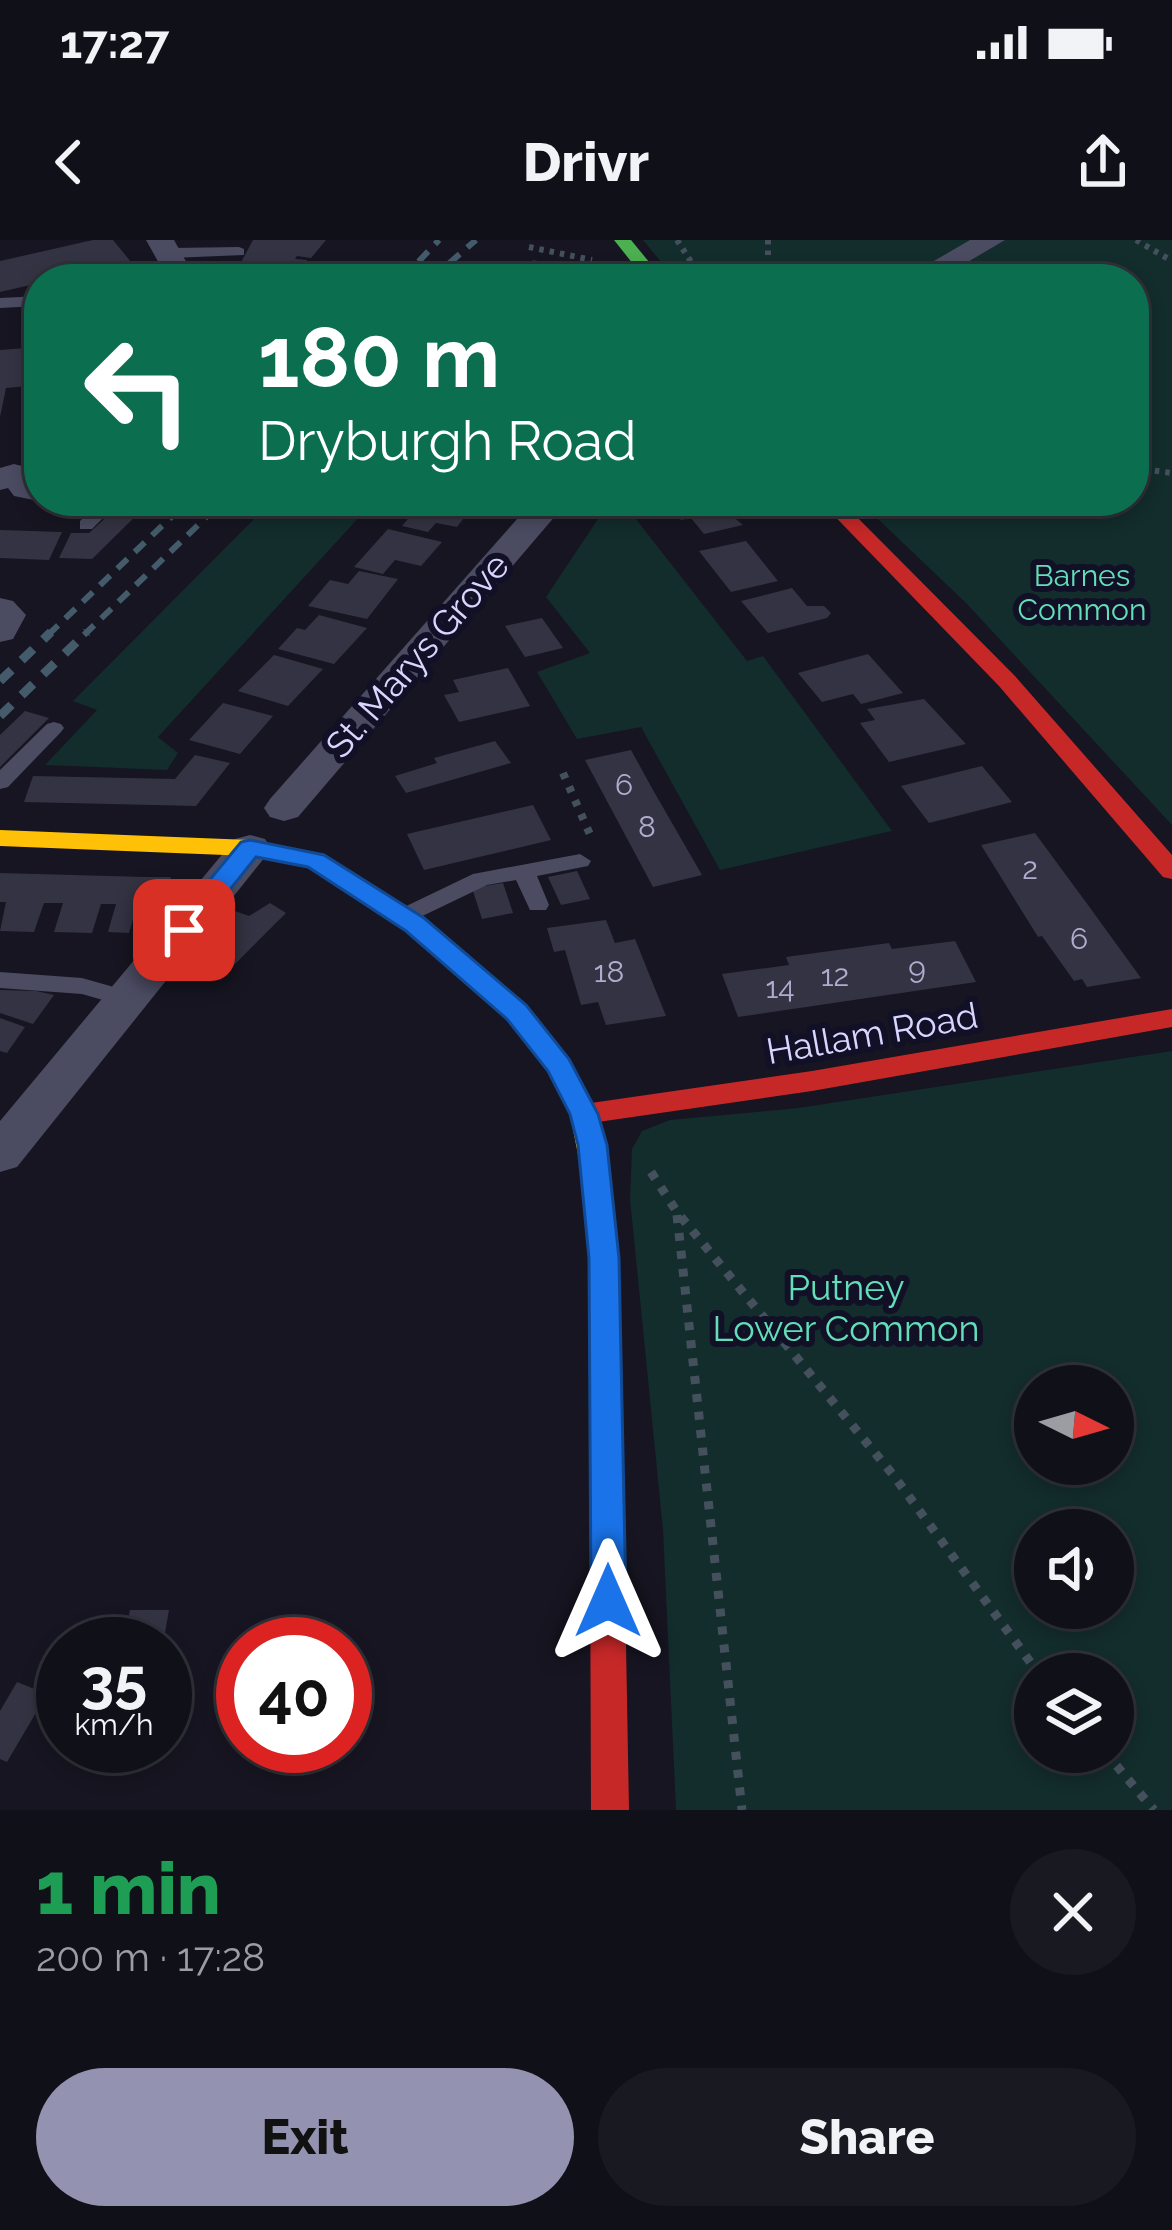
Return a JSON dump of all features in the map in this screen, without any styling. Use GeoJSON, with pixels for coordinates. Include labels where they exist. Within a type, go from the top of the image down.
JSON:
{"type":"FeatureCollection","features":[{"type":"Feature","properties":{"kind":"street"},"geometry":{"type":"LineString","coordinates":[[622,240],[642,264]]}},
{"type":"Feature","properties":{"kind":"street"},"geometry":{"type":"LineString","coordinates":[[945,264],[991,240]]}},
{"type":"Feature","properties":{"kind":"street","name":"St. Marys Grove"},"geometry":{"type":"LineString","coordinates":[[284,808],[538,516]]}},
{"type":"Feature","properties":{"kind":"street"},"geometry":{"type":"LineString","coordinates":[[845,516],[978,648],[1172,871]]}},
{"type":"Feature","properties":{"kind":"street"},"geometry":{"type":"LineString","coordinates":[[0,609],[8,614],[0,631]]}},
{"type":"Feature","properties":{"kind":"street"},"geometry":{"type":"LineString","coordinates":[[0,838],[250,848],[315,860],[404,916],[516,1012],[559,1066],[584,1114],[592,1145],[604,1258],[610,1810]]}},
{"type":"Feature","properties":{"kind":"street"},"geometry":{"type":"LineString","coordinates":[[0,1154],[250,848]]}},
{"type":"Feature","properties":{"kind":"street","name":"Hallam Road"},"geometry":{"type":"LineString","coordinates":[[584,1114],[812,1081],[1172,1018]]}},
{"type":"Feature","properties":{"kind":"lane"},"geometry":{"type":"LineString","coordinates":[[167,257],[239,252]]}},
{"type":"Feature","properties":{"kind":"lane"},"geometry":{"type":"LineString","coordinates":[[86,525],[94,516]]}},
{"type":"Feature","properties":{"kind":"lane"},"geometry":{"type":"LineString","coordinates":[[0,782],[55,728]]}},
{"type":"Feature","properties":{"kind":"lane"},"geometry":{"type":"LineString","coordinates":[[404,916],[466,884],[525,875],[583,856]]}},
{"type":"Feature","properties":{"kind":"lane"},"geometry":{"type":"LineString","coordinates":[[525,875],[538,905]]}},
{"type":"Feature","properties":{"kind":"lane"},"geometry":{"type":"LineString","coordinates":[[0,980],[82,986],[127,999]]}},
{"type":"Feature","properties":{"kind":"path"},"geometry":{"type":"LineString","coordinates":[[1136,240],[1172,261]]}},
{"type":"Feature","properties":{"kind":"path"},"geometry":{"type":"LineString","coordinates":[[529,247],[598,264]]}},
{"type":"Feature","properties":{"kind":"path"},"geometry":{"type":"LineString","coordinates":[[563,772],[596,849],[583,856]]}},
{"type":"Feature","properties":{"kind":"path"},"geometry":{"type":"LineString","coordinates":[[592,1145],[644,1160],[677,1212],[894,1476],[1024,1653]]}},
{"type":"Feature","properties":{"kind":"path"},"geometry":{"type":"LineString","coordinates":[[677,1212],[742,1810]]}},
{"type":"Feature","properties":{"kind":"path"},"geometry":{"type":"LineString","coordinates":[[1123,1773],[1154,1810]]}},
{"type":"Feature","properties":{"kind":"green space","name":"Barnes Common"},"geometry":{"type":"Polygon","coordinates":[[[643,240],[1172,240],[1172,825],[966,603],[875,516],[1149,516],[1149,264],[663,264],[643,240]]]}},
{"type":"Feature","properties":{"kind":"green space"},"geometry":{"type":"Polygon","coordinates":[[[257,516],[360,516],[158,737],[178,753],[167,770],[45,765],[97,710],[73,701],[257,516]]]}},
{"type":"Feature","properties":{"kind":"green space"},"geometry":{"type":"Polygon","coordinates":[[[600,516],[634,516],[747,661],[763,656],[892,831],[720,870],[641,727],[577,739],[537,672],[590,653],[546,597],[600,516]]]}},
{"type":"Feature","properties":{"kind":"green space","name":"Putney Lower Common"},"geometry":{"type":"Polygon","coordinates":[[[1172,1051],[1172,1810],[676,1810],[663,1530],[630,1199],[632,1149],[642,1131],[670,1120],[798,1108],[1172,1051]]]}},
{"type":"Feature","properties":{"kind":"building"},"geometry":{"type":"Polygon","coordinates":[[[93,240],[113,240],[131,262],[24,264],[24,287],[0,292],[0,261],[93,240]]]}},
{"type":"Feature","properties":{"kind":"building"},"geometry":{"type":"Polygon","coordinates":[[[253,240],[326,240],[311,258],[297,256],[295,259],[307,260],[306,264],[240,264],[253,240]]]}},
{"type":"Feature","properties":{"kind":"building"},"geometry":{"type":"Polygon","coordinates":[[[24,348],[24,386],[6,388],[0,417],[0,350],[24,348]]]}},
{"type":"Feature","properties":{"kind":"building"},"geometry":{"type":"Polygon","coordinates":[[[108,516],[136,516],[92,559],[59,558],[71,533],[89,533],[108,516]]]}},
{"type":"Feature","properties":{"kind":"building"},"geometry":{"type":"Polygon","coordinates":[[[410,516],[465,516],[457,527],[436,523],[428,532],[402,526],[410,516]]]}},
{"type":"Feature","properties":{"kind":"building"},"geometry":{"type":"Polygon","coordinates":[[[678,516],[732,516],[743,525],[704,534],[691,518],[678,516]]]}},
{"type":"Feature","properties":{"kind":"building"},"geometry":{"type":"Polygon","coordinates":[[[388,529],[442,542],[421,566],[395,560],[383,574],[354,567],[388,529]]]}},
{"type":"Feature","properties":{"kind":"building"},"geometry":{"type":"Polygon","coordinates":[[[0,530],[62,532],[49,560],[0,558],[0,530]]]}},
{"type":"Feature","properties":{"kind":"building"},"geometry":{"type":"Polygon","coordinates":[[[746,541],[778,581],[731,592],[699,551],[746,541]]]}},
{"type":"Feature","properties":{"kind":"building"},"geometry":{"type":"Polygon","coordinates":[[[359,571],[398,579],[367,619],[308,606],[330,580],[348,584],[359,571]]]}},
{"type":"Feature","properties":{"kind":"building"},"geometry":{"type":"Polygon","coordinates":[[[792,588],[807,606],[824,606],[831,613],[768,633],[741,601],[792,588]]]}},
{"type":"Feature","properties":{"kind":"building"},"geometry":{"type":"Polygon","coordinates":[[[319,615],[367,628],[334,664],[278,649],[297,628],[305,630],[319,615]]]}},
{"type":"Feature","properties":{"kind":"building"},"geometry":{"type":"Polygon","coordinates":[[[542,618],[563,648],[525,657],[505,626],[542,618]]]}},
{"type":"Feature","properties":{"kind":"building"},"geometry":{"type":"Polygon","coordinates":[[[868,654],[903,693],[861,704],[853,694],[822,702],[798,673],[868,654]]]}},
{"type":"Feature","properties":{"kind":"building"},"geometry":{"type":"Polygon","coordinates":[[[274,655],[323,669],[288,706],[238,691],[274,655]]]}},
{"type":"Feature","properties":{"kind":"building"},"geometry":{"type":"Polygon","coordinates":[[[508,668],[530,706],[459,722],[444,695],[459,692],[453,680],[508,668]]]}},
{"type":"Feature","properties":{"kind":"building"},"geometry":{"type":"Polygon","coordinates":[[[924,699],[966,744],[889,762],[860,723],[875,720],[867,709],[924,699]]]}},
{"type":"Feature","properties":{"kind":"building"},"geometry":{"type":"Polygon","coordinates":[[[223,703],[273,716],[240,754],[189,740],[223,703]]]}},
{"type":"Feature","properties":{"kind":"building"},"geometry":{"type":"Polygon","coordinates":[[[25,711],[49,718],[0,767],[0,735],[25,711]]]}},
{"type":"Feature","properties":{"kind":"building"},"geometry":{"type":"Polygon","coordinates":[[[495,741],[511,763],[406,793],[395,776],[437,763],[434,758],[495,741]]]}},
{"type":"Feature","properties":{"kind":"building"},"geometry":{"type":"Polygon","coordinates":[[[631,750],[702,875],[653,887],[585,760],[631,750]]]}},
{"type":"Feature","properties":{"kind":"building"},"geometry":{"type":"Polygon","coordinates":[[[195,755],[230,763],[196,806],[24,802],[33,776],[175,779],[195,755]]]}},
{"type":"Feature","properties":{"kind":"building"},"geometry":{"type":"Polygon","coordinates":[[[982,766],[1012,802],[929,823],[901,786],[982,766]]]}},
{"type":"Feature","properties":{"kind":"building"},"geometry":{"type":"Polygon","coordinates":[[[533,805],[551,840],[424,870],[407,834],[533,805]]]}},
{"type":"Feature","properties":{"kind":"building"},"geometry":{"type":"Polygon","coordinates":[[[1035,833],[1141,978],[1087,987],[1082,979],[1074,981],[1042,936],[1038,937],[981,845],[1035,833]]]}},
{"type":"Feature","properties":{"kind":"building"},"geometry":{"type":"Polygon","coordinates":[[[577,871],[590,899],[561,905],[548,877],[577,871]]]}},
{"type":"Feature","properties":{"kind":"building"},"geometry":{"type":"Polygon","coordinates":[[[0,873],[171,877],[163,909],[136,909],[129,933],[108,932],[116,904],[101,904],[92,933],[54,932],[63,903],[44,903],[34,932],[0,931],[6,902],[0,902],[0,873]]]}},
{"type":"Feature","properties":{"kind":"building"},"geometry":{"type":"Polygon","coordinates":[[[503,883],[513,913],[482,919],[472,888],[503,883]]]}},
{"type":"Feature","properties":{"kind":"building"},"geometry":{"type":"Polygon","coordinates":[[[270,903],[286,913],[232,967],[209,959],[217,950],[207,947],[235,911],[249,916],[270,903]]]}},
{"type":"Feature","properties":{"kind":"building"},"geometry":{"type":"Polygon","coordinates":[[[606,920],[615,943],[635,939],[666,1016],[606,1025],[598,1002],[581,1005],[565,950],[554,952],[547,928],[606,920]]]}},
{"type":"Feature","properties":{"kind":"building"},"geometry":{"type":"Polygon","coordinates":[[[955,941],[976,982],[738,1017],[722,974],[789,965],[786,957],[889,943],[892,949],[955,941]]]}},
{"type":"Feature","properties":{"kind":"building"},"geometry":{"type":"Polygon","coordinates":[[[0,990],[54,995],[33,1024],[0,1013],[0,990]]]}},
{"type":"Feature","properties":{"kind":"building"},"geometry":{"type":"Polygon","coordinates":[[[0,1018],[25,1027],[7,1053],[0,1051],[0,1018]]]}},
{"type":"Feature","properties":{"kind":"building"},"geometry":{"type":"Polygon","coordinates":[[[130,1610],[169,1610],[168,1617],[129,1617],[130,1610]]]}},
{"type":"Feature","properties":{"kind":"building"},"geometry":{"type":"Polygon","coordinates":[[[17,1682],[36,1690],[36,1713],[7,1762],[0,1759],[0,1711],[17,1682]]]}},
{"type":"Feature","properties":{"kind":"railway"},"geometry":{"type":"LineString","coordinates":[[416,264],[439,240]]}},
{"type":"Feature","properties":{"kind":"railway"},"geometry":{"type":"LineString","coordinates":[[448,264],[476,240]]}},
{"type":"Feature","properties":{"kind":"railway"},"geometry":{"type":"LineString","coordinates":[[48,635],[172,516]]}},
{"type":"Feature","properties":{"kind":"railway"},"geometry":{"type":"LineString","coordinates":[[84,635],[207,516]]}},
{"type":"Feature","properties":{"kind":"railway"},"geometry":{"type":"LineString","coordinates":[[0,681],[51,632]]}},
{"type":"Feature","properties":{"kind":"railway"},"geometry":{"type":"LineString","coordinates":[[0,716],[87,632]]}},
{"type":"Feature","properties":{"kind":"traffic: fast"},"geometry":{"type":"LineString","coordinates":[[622,240],[642,264]]}},
{"type":"Feature","properties":{"kind":"traffic: slow"},"geometry":{"type":"LineString","coordinates":[[0,838],[250,848],[315,860],[415,925],[516,1012],[559,1066],[584,1114],[597,1192]]}},
{"type":"Feature","properties":{"kind":"traffic: jam"},"geometry":{"type":"LineString","coordinates":[[845,516],[1007,681],[1172,871]]}},
{"type":"Feature","properties":{"kind":"traffic: jam"},"geometry":{"type":"LineString","coordinates":[[584,1114],[812,1081],[1172,1018]]}},
{"type":"Feature","properties":{"kind":"traffic: jam"},"geometry":{"type":"LineString","coordinates":[[597,1192],[604,1257],[610,1810]]}},
{"type":"Feature","properties":{"kind":"route"},"geometry":{"type":"LineString","coordinates":[[184,930],[250,848],[315,860],[368,890],[415,925],[516,1012],[559,1066],[584,1114],[592,1145],[604,1258],[608,1601]]}}]}
